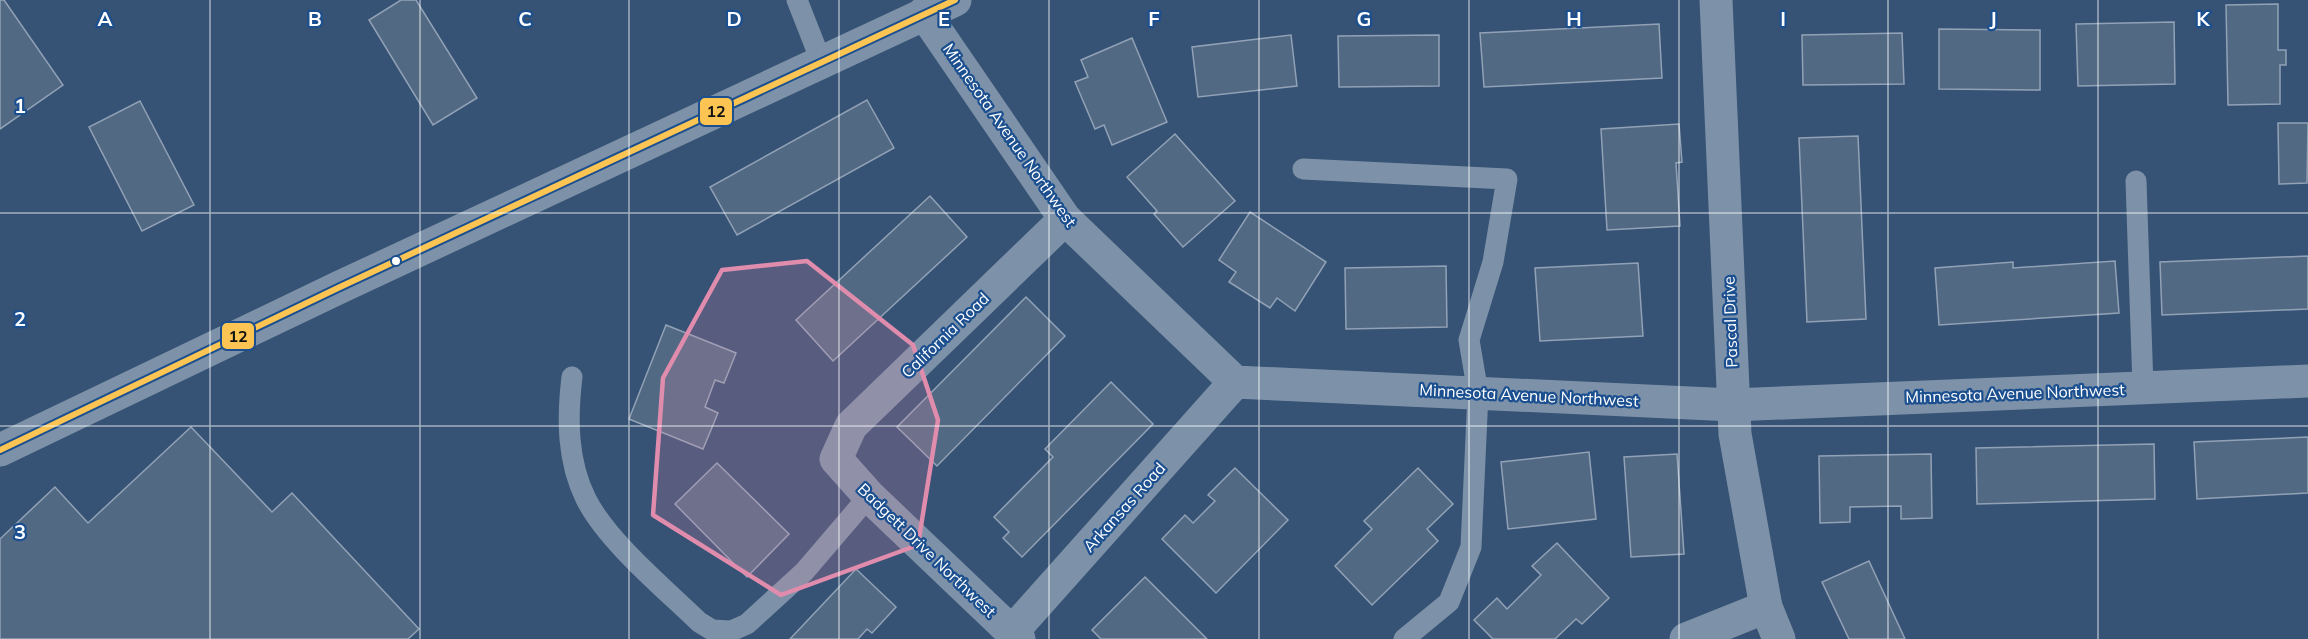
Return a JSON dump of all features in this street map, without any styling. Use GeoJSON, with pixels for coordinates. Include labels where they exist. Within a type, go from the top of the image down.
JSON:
{"type":"FeatureCollection","features":[{"type":"Feature","properties":{"kind":"street"},"geometry":{"type":"LineString","coordinates":[[0,450],[821,61],[955,0]]}},
{"type":"Feature","properties":{"kind":"street","name":"Pascal Drive"},"geometry":{"type":"LineString","coordinates":[[1716,0],[1734,434],[1766,607],[1779,639]]}},
{"type":"Feature","properties":{"kind":"street","name":"Minnesota Avenue Northwest"},"geometry":{"type":"LineString","coordinates":[[924,13],[1065,219],[1235,382],[1733,405],[2308,381]]}},
{"type":"Feature","properties":{"kind":"street","name":"California Road"},"geometry":{"type":"LineString","coordinates":[[836,459],[851,426],[1065,219]]}},
{"type":"Feature","properties":{"kind":"street","name":"Arkansas Road"},"geometry":{"type":"LineString","coordinates":[[1016,636],[1235,382]]}},
{"type":"Feature","properties":{"kind":"street","name":"Badgett Drive Northwest"},"geometry":{"type":"LineString","coordinates":[[836,459],[868,496],[1016,636]]}},
{"type":"Feature","properties":{"kind":"street"},"geometry":{"type":"LineString","coordinates":[[1686,639],[1766,607]]}},
{"type":"Feature","properties":{"kind":"lane"},"geometry":{"type":"LineString","coordinates":[[797,0],[821,61]]}},
{"type":"Feature","properties":{"kind":"lane"},"geometry":{"type":"LineString","coordinates":[[1303,169],[1507,179],[1493,262],[1469,340],[1478,393],[1471,547],[1449,602],[1404,639]]}},
{"type":"Feature","properties":{"kind":"lane"},"geometry":{"type":"LineString","coordinates":[[2136,181],[2143,387]]}},
{"type":"Feature","properties":{"kind":"lane"},"geometry":{"type":"LineString","coordinates":[[572,377],[568,410],[570,442],[575,471],[586,501],[612,537],[699,622],[712,630],[731,631],[747,624],[804,572],[868,496]]}},
{"type":"Feature","properties":{"kind":"highlighted area"},"geometry":{"type":"Polygon","coordinates":[[[807,261],[913,345],[938,420],[918,545],[781,595],[653,515],[663,378],[722,270],[807,261]]]}},
{"type":"Feature","properties":{"kind":"building"},"geometry":{"type":"Polygon","coordinates":[[[0,0],[4,0],[63,85],[0,129],[0,0]]]}},
{"type":"Feature","properties":{"kind":"building"},"geometry":{"type":"Polygon","coordinates":[[[401,0],[416,0],[477,98],[433,125],[369,20],[401,0]]]}},
{"type":"Feature","properties":{"kind":"building"},"geometry":{"type":"Polygon","coordinates":[[[2278,4],[2278,50],[2286,50],[2286,65],[2280,65],[2280,104],[2228,105],[2226,5],[2278,4]]]}},
{"type":"Feature","properties":{"kind":"building"},"geometry":{"type":"Polygon","coordinates":[[[2174,22],[2175,84],[2078,86],[2076,24],[2174,22]]]}},
{"type":"Feature","properties":{"kind":"building"},"geometry":{"type":"Polygon","coordinates":[[[1659,24],[1662,78],[1484,87],[1480,33],[1659,24]]]}},
{"type":"Feature","properties":{"kind":"building"},"geometry":{"type":"Polygon","coordinates":[[[1939,29],[2040,30],[2040,90],[1939,89],[1939,29]]]}},
{"type":"Feature","properties":{"kind":"building"},"geometry":{"type":"Polygon","coordinates":[[[1902,33],[1904,84],[1803,85],[1802,35],[1902,33]]]}},
{"type":"Feature","properties":{"kind":"building"},"geometry":{"type":"Polygon","coordinates":[[[1291,35],[1297,86],[1198,97],[1192,47],[1291,35]]]}},
{"type":"Feature","properties":{"kind":"building"},"geometry":{"type":"Polygon","coordinates":[[[1439,35],[1439,86],[1339,87],[1338,36],[1439,35]]]}},
{"type":"Feature","properties":{"kind":"building"},"geometry":{"type":"Polygon","coordinates":[[[1132,38],[1167,122],[1112,145],[1104,125],[1095,129],[1075,82],[1088,77],[1081,60],[1132,38]]]}},
{"type":"Feature","properties":{"kind":"building"},"geometry":{"type":"Polygon","coordinates":[[[867,100],[894,148],[737,235],[710,187],[867,100]]]}},
{"type":"Feature","properties":{"kind":"building"},"geometry":{"type":"Polygon","coordinates":[[[140,101],[194,205],[142,231],[89,127],[140,101]]]}},
{"type":"Feature","properties":{"kind":"building"},"geometry":{"type":"Polygon","coordinates":[[[2278,123],[2308,123],[2307,183],[2279,184],[2278,123]]]}},
{"type":"Feature","properties":{"kind":"building"},"geometry":{"type":"Polygon","coordinates":[[[1679,124],[1682,162],[1676,163],[1680,226],[1607,230],[1601,129],[1679,124]]]}},
{"type":"Feature","properties":{"kind":"building"},"geometry":{"type":"Polygon","coordinates":[[[1175,134],[1235,201],[1183,247],[1154,214],[1157,211],[1127,177],[1175,134]]]}},
{"type":"Feature","properties":{"kind":"building"},"geometry":{"type":"Polygon","coordinates":[[[1858,136],[1866,319],[1807,322],[1799,138],[1858,136]]]}},
{"type":"Feature","properties":{"kind":"building"},"geometry":{"type":"Polygon","coordinates":[[[930,196],[967,237],[833,361],[796,320],[930,196]]]}},
{"type":"Feature","properties":{"kind":"building"},"geometry":{"type":"Polygon","coordinates":[[[1250,212],[1326,262],[1295,311],[1277,298],[1270,308],[1229,282],[1236,272],[1219,260],[1250,212]]]}},
{"type":"Feature","properties":{"kind":"building"},"geometry":{"type":"Polygon","coordinates":[[[2308,256],[2308,309],[2162,315],[2160,262],[2308,256]]]}},
{"type":"Feature","properties":{"kind":"building"},"geometry":{"type":"Polygon","coordinates":[[[2115,261],[2119,313],[1939,325],[1935,268],[2013,262],[2013,268],[2115,261]]]}},
{"type":"Feature","properties":{"kind":"building"},"geometry":{"type":"Polygon","coordinates":[[[1638,263],[1643,336],[1540,341],[1535,268],[1638,263]]]}},
{"type":"Feature","properties":{"kind":"building"},"geometry":{"type":"Polygon","coordinates":[[[1446,266],[1447,327],[1346,329],[1345,268],[1446,266]]]}},
{"type":"Feature","properties":{"kind":"building"},"geometry":{"type":"Polygon","coordinates":[[[1026,297],[1065,336],[937,466],[897,427],[1026,297]]]}},
{"type":"Feature","properties":{"kind":"building"},"geometry":{"type":"Polygon","coordinates":[[[666,325],[736,353],[724,383],[715,380],[705,407],[718,413],[703,449],[629,419],[666,325]]]}},
{"type":"Feature","properties":{"kind":"building"},"geometry":{"type":"Polygon","coordinates":[[[1111,382],[1153,424],[1022,557],[1003,538],[1009,532],[994,517],[1053,457],[1045,449],[1111,382]]]}},
{"type":"Feature","properties":{"kind":"building"},"geometry":{"type":"Polygon","coordinates":[[[191,427],[272,512],[292,493],[419,629],[408,639],[0,639],[0,539],[55,487],[88,523],[191,427]]]}},
{"type":"Feature","properties":{"kind":"building"},"geometry":{"type":"Polygon","coordinates":[[[2308,437],[2308,493],[2197,499],[2194,442],[2308,437]]]}},
{"type":"Feature","properties":{"kind":"building"},"geometry":{"type":"Polygon","coordinates":[[[2154,444],[2155,499],[1977,504],[1976,448],[2154,444]]]}},
{"type":"Feature","properties":{"kind":"building"},"geometry":{"type":"Polygon","coordinates":[[[1589,452],[1596,519],[1508,529],[1501,462],[1589,452]]]}},
{"type":"Feature","properties":{"kind":"building"},"geometry":{"type":"Polygon","coordinates":[[[1677,454],[1684,554],[1631,557],[1624,457],[1677,454]]]}},
{"type":"Feature","properties":{"kind":"building"},"geometry":{"type":"Polygon","coordinates":[[[1931,454],[1932,518],[1901,519],[1901,506],[1850,507],[1850,522],[1820,523],[1819,456],[1931,454]]]}},
{"type":"Feature","properties":{"kind":"building"},"geometry":{"type":"Polygon","coordinates":[[[717,463],[789,534],[747,577],[675,504],[717,463]]]}},
{"type":"Feature","properties":{"kind":"building"},"geometry":{"type":"Polygon","coordinates":[[[1235,468],[1288,520],[1216,593],[1162,539],[1185,515],[1193,523],[1215,501],[1208,495],[1235,468]]]}},
{"type":"Feature","properties":{"kind":"building"},"geometry":{"type":"Polygon","coordinates":[[[1418,468],[1453,504],[1427,529],[1438,541],[1372,605],[1335,566],[1372,529],[1364,521],[1418,468]]]}},
{"type":"Feature","properties":{"kind":"building"},"geometry":{"type":"Polygon","coordinates":[[[1557,543],[1609,598],[1582,624],[1576,619],[1555,639],[1493,639],[1474,620],[1497,598],[1507,609],[1541,575],[1532,566],[1557,543]]]}},
{"type":"Feature","properties":{"kind":"building"},"geometry":{"type":"Polygon","coordinates":[[[1869,561],[1905,639],[1849,639],[1822,582],[1869,561]]]}},
{"type":"Feature","properties":{"kind":"building"},"geometry":{"type":"Polygon","coordinates":[[[856,569],[896,607],[872,633],[867,629],[858,639],[790,639],[856,569]]]}},
{"type":"Feature","properties":{"kind":"building"},"geometry":{"type":"Polygon","coordinates":[[[1145,577],[1207,639],[1101,639],[1092,630],[1145,577]]]}},
{"type":"Feature","properties":{"kind":"transit line","name":"12"},"geometry":{"type":"LineString","coordinates":[[0,450],[340,287],[955,0]]}}]}
